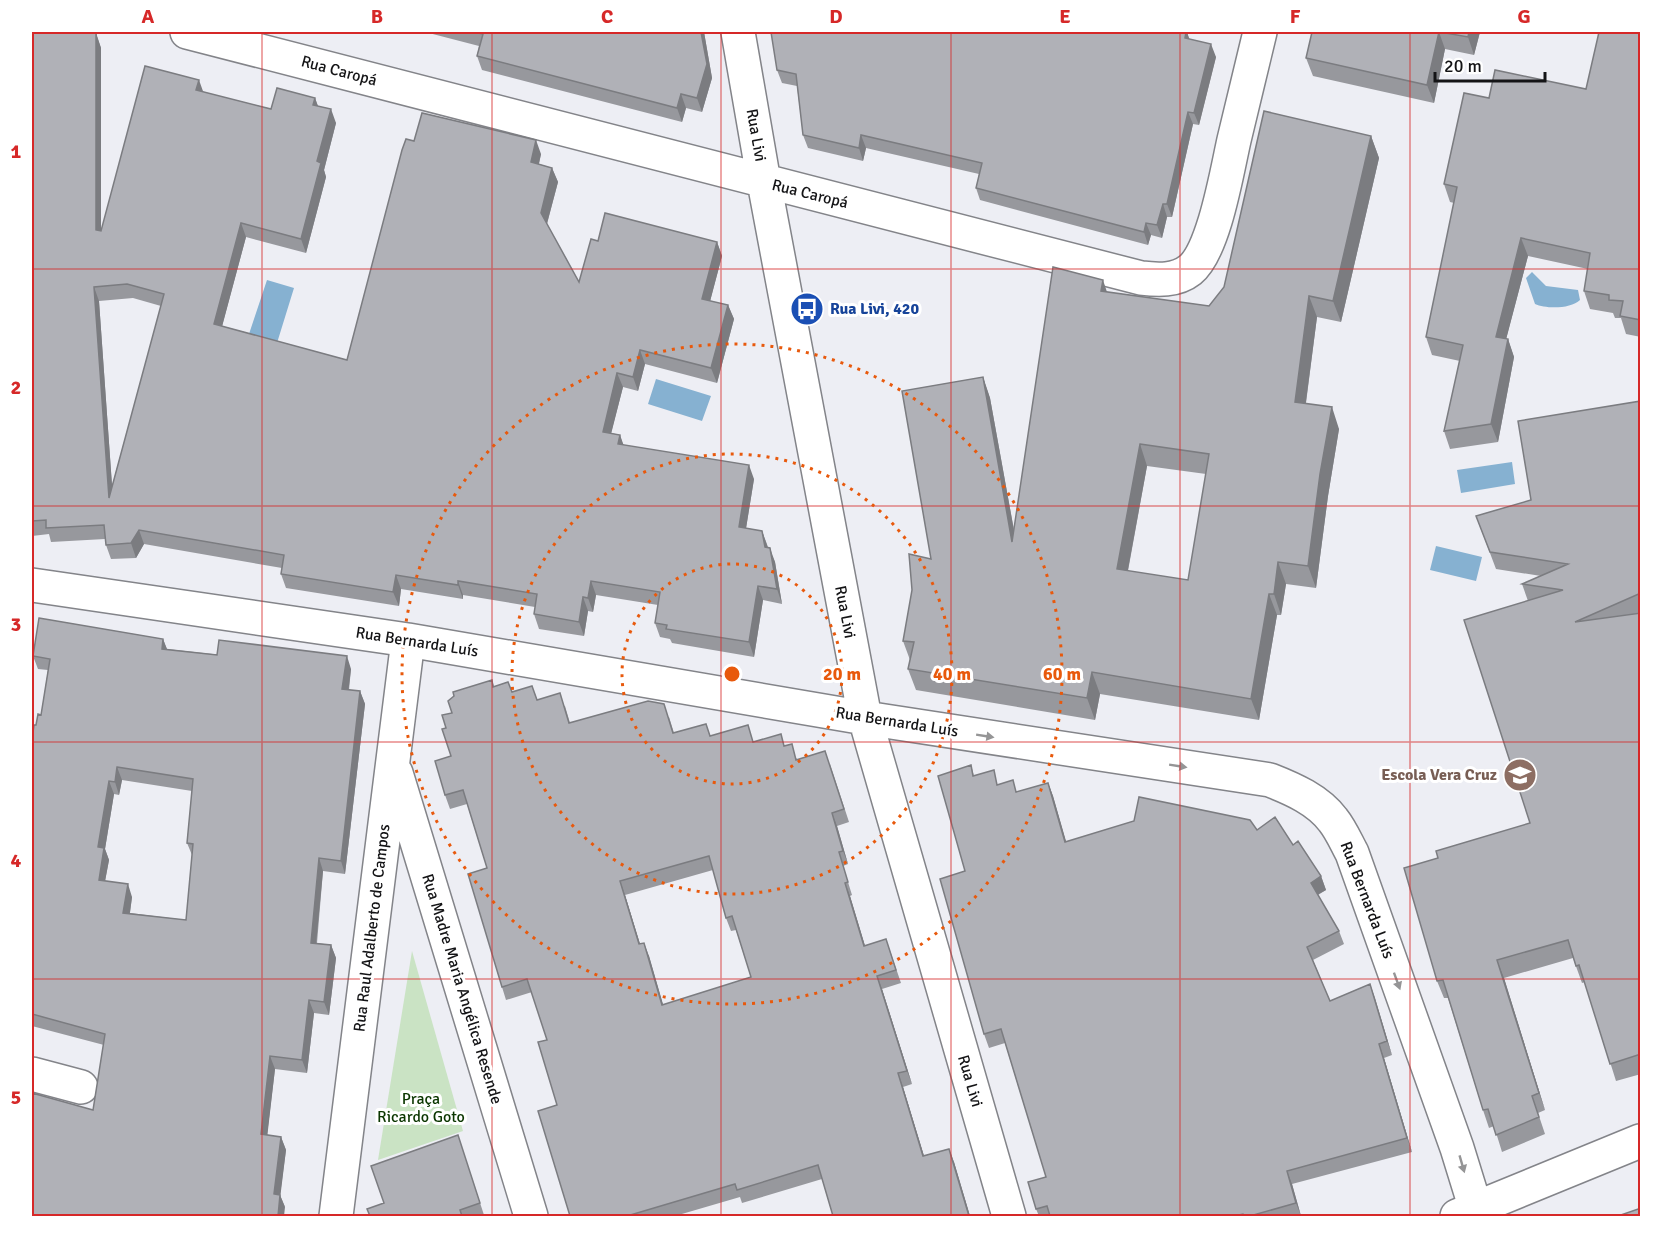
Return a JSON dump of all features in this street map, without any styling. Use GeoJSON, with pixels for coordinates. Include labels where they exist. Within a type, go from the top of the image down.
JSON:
{"type":"FeatureCollection","features":[{"type":"Feature","properties":{"kind":"street","name":"Rua Caropá"},"geometry":{"type":"LineString","coordinates":[[187,32],[1142,278],[1173,279],[1191,270],[1204,251],[1217,213],[1260,32]]}},
{"type":"Feature","properties":{"kind":"street","name":"Rua Livi"},"geometry":{"type":"LineString","coordinates":[[738,32],[865,718],[1009,1216]]}},
{"type":"Feature","properties":{"kind":"street","name":"Rua Bernarda Luís"},"geometry":{"type":"LineString","coordinates":[[32,585],[408,640],[865,718],[1270,780],[1294,789],[1314,802],[1333,820],[1352,853],[1457,1148],[1470,1214]]}},
{"type":"Feature","properties":{"kind":"street","name":"Rua Raul Adalberto de Campos"},"geometry":{"type":"LineString","coordinates":[[336,1216],[408,640]]}},
{"type":"Feature","properties":{"kind":"street","name":"Rua Madre Maria Angélica Resende"},"geometry":{"type":"LineString","coordinates":[[393,761],[531,1216]]}},
{"type":"Feature","properties":{"kind":"street"},"geometry":{"type":"LineString","coordinates":[[32,1074],[81,1088]]}},
{"type":"Feature","properties":{"kind":"street"},"geometry":{"type":"LineString","coordinates":[[1470,1214],[1641,1141]]}},
{"type":"Feature","properties":{"kind":"green space","name":"Praça Ricardo Goto"},"geometry":{"type":"Polygon","coordinates":[[[412,951],[463,1131],[378,1160],[412,951]]]}},
{"type":"Feature","properties":{"kind":"water"},"geometry":{"type":"Polygon","coordinates":[[[1532,272],[1546,286],[1578,290],[1580,300],[1571,305],[1558,307],[1535,304],[1526,278],[1532,272]]]}},
{"type":"Feature","properties":{"kind":"water"},"geometry":{"type":"Polygon","coordinates":[[[267,280],[294,288],[277,343],[249,334],[267,280]]]}},
{"type":"Feature","properties":{"kind":"water"},"geometry":{"type":"Polygon","coordinates":[[[656,379],[711,396],[702,421],[648,404],[656,379]]]}},
{"type":"Feature","properties":{"kind":"water"},"geometry":{"type":"Polygon","coordinates":[[[1512,462],[1515,484],[1461,493],[1457,470],[1512,462]]]}},
{"type":"Feature","properties":{"kind":"water"},"geometry":{"type":"Polygon","coordinates":[[[1436,546],[1482,557],[1476,581],[1430,570],[1436,546]]]}},
{"type":"Feature","properties":{"kind":"building"},"geometry":{"type":"Polygon","coordinates":[[[32,32],[87,32],[96,33],[96,230],[101,231],[145,66],[199,80],[196,90],[271,109],[277,88],[315,98],[313,105],[331,109],[317,161],[321,163],[301,239],[241,223],[214,324],[347,360],[402,150],[406,139],[414,141],[422,113],[536,140],[531,162],[552,168],[541,213],[579,282],[591,239],[598,241],[605,213],[717,242],[702,299],[728,305],[711,368],[640,350],[633,377],[617,373],[603,432],[620,435],[618,444],[749,465],[739,527],[762,531],[765,547],[770,548],[777,589],[758,586],[749,642],[666,629],[667,625],[655,623],[660,592],[591,581],[588,598],[583,597],[579,622],[534,614],[537,594],[458,581],[458,585],[396,575],[393,592],[281,574],[284,555],[139,530],[131,543],[106,545],[104,525],[46,528],[46,520],[32,521],[32,32]],[[127,284],[94,287],[109,498],[164,294],[127,284]]]}},
{"type":"Feature","properties":{"kind":"building"},"geometry":{"type":"Polygon","coordinates":[[[473,32],[701,32],[707,64],[697,98],[681,94],[677,108],[477,56],[483,34],[473,32]]]}},
{"type":"Feature","properties":{"kind":"building"},"geometry":{"type":"Polygon","coordinates":[[[771,32],[1186,32],[1185,38],[1211,44],[1194,113],[1188,112],[1167,204],[1163,204],[1157,225],[1146,223],[1144,232],[976,188],[982,163],[861,135],[859,148],[803,135],[796,74],[777,70],[771,32]]]}},
{"type":"Feature","properties":{"kind":"building"},"geometry":{"type":"Polygon","coordinates":[[[1312,32],[1439,32],[1427,85],[1306,58],[1312,32]]]}},
{"type":"Feature","properties":{"kind":"building"},"geometry":{"type":"Polygon","coordinates":[[[1440,32],[1469,32],[1468,37],[1440,32]]]}},
{"type":"Feature","properties":{"kind":"building"},"geometry":{"type":"Polygon","coordinates":[[[1599,32],[1641,32],[1641,320],[1620,316],[1623,301],[1609,300],[1609,295],[1584,291],[1590,253],[1521,238],[1496,337],[1508,339],[1491,424],[1444,431],[1463,345],[1426,337],[1457,187],[1444,184],[1464,93],[1489,98],[1495,70],[1586,89],[1599,32]]]}},
{"type":"Feature","properties":{"kind":"building"},"geometry":{"type":"Polygon","coordinates":[[[1264,111],[1371,136],[1333,301],[1309,296],[1295,402],[1332,407],[1320,474],[1308,566],[1278,562],[1274,594],[1269,594],[1251,699],[1092,672],[1087,698],[908,669],[914,642],[903,641],[912,590],[909,554],[931,559],[902,391],[983,377],[1012,542],[1053,267],[1103,280],[1101,291],[1209,306],[1224,287],[1264,111]],[[1140,444],[1117,569],[1188,580],[1209,454],[1140,444]]]}},
{"type":"Feature","properties":{"kind":"building"},"geometry":{"type":"Polygon","coordinates":[[[1641,401],[1641,593],[1575,622],[1641,613],[1641,1054],[1610,1064],[1579,965],[1576,966],[1568,940],[1497,960],[1539,1093],[1532,1096],[1539,1117],[1496,1135],[1488,1109],[1483,1110],[1443,980],[1437,981],[1404,868],[1438,858],[1436,851],[1530,823],[1464,620],[1563,590],[1522,584],[1568,564],[1490,552],[1476,516],[1531,500],[1518,421],[1641,401]]]}},
{"type":"Feature","properties":{"kind":"building"},"geometry":{"type":"Polygon","coordinates":[[[39,618],[163,639],[162,649],[217,655],[219,640],[347,656],[342,689],[360,691],[341,861],[319,858],[311,943],[331,945],[324,1002],[309,1000],[302,1060],[270,1056],[261,1134],[281,1137],[274,1194],[280,1195],[278,1216],[32,1216],[32,1093],[93,1110],[105,1034],[32,1014],[32,740],[34,725],[36,725],[38,714],[41,715],[50,659],[33,656],[39,618]],[[117,767],[115,782],[109,781],[98,847],[104,848],[99,880],[128,884],[123,913],[186,920],[193,844],[187,843],[193,779],[117,767]]]}},
{"type":"Feature","properties":{"kind":"building"},"geometry":{"type":"Polygon","coordinates":[[[492,680],[493,687],[508,682],[512,692],[532,686],[537,700],[560,693],[569,723],[648,701],[664,704],[673,733],[706,724],[710,736],[748,725],[753,742],[781,734],[784,746],[792,744],[796,760],[825,751],[844,809],[832,813],[843,851],[839,852],[848,882],[845,883],[864,946],[886,939],[896,970],[877,976],[907,1071],[898,1073],[923,1156],[949,1149],[969,1216],[833,1216],[818,1165],[737,1190],[735,1184],[627,1216],[570,1216],[538,1111],[557,1105],[538,1042],[547,1040],[527,979],[502,987],[468,874],[487,868],[463,790],[445,795],[435,761],[451,756],[442,729],[446,728],[442,715],[452,713],[448,701],[454,696],[453,692],[492,680]],[[709,856],[620,881],[639,944],[644,943],[662,1005],[751,977],[732,916],[726,918],[709,856]]]}},
{"type":"Feature","properties":{"kind":"building"},"geometry":{"type":"Polygon","coordinates":[[[971,765],[973,776],[994,770],[997,785],[1013,780],[1016,792],[1048,783],[1065,842],[1134,821],[1139,797],[1250,820],[1257,830],[1275,817],[1293,845],[1298,841],[1321,876],[1311,883],[1339,931],[1307,947],[1330,1001],[1370,984],[1387,1041],[1379,1044],[1407,1138],[1287,1171],[1296,1203],[1250,1216],[1243,1214],[1234,1216],[1050,1216],[1047,1206],[1036,1209],[1028,1182],[1046,1177],[1001,1029],[984,1034],[940,879],[965,871],[938,776],[971,765]]]}},
{"type":"Feature","properties":{"kind":"building"},"geometry":{"type":"Polygon","coordinates":[[[458,1135],[480,1203],[460,1210],[462,1216],[370,1216],[367,1209],[384,1203],[371,1166],[458,1135]]]}},
{"type":"Feature","properties":{"kind":"building"},"geometry":{"type":"Polygon","coordinates":[[[1641,1208],[1641,1216],[1618,1216],[1641,1208]]]}},
{"type":"Feature","properties":{"kind":"place","name":"Rua Livi, 420"},"geometry":{"type":"Point","coordinates":[807,309]}},
{"type":"Feature","properties":{"kind":"place","name":"Escola Vera Cruz"},"geometry":{"type":"Point","coordinates":[1520,775]}}]}
